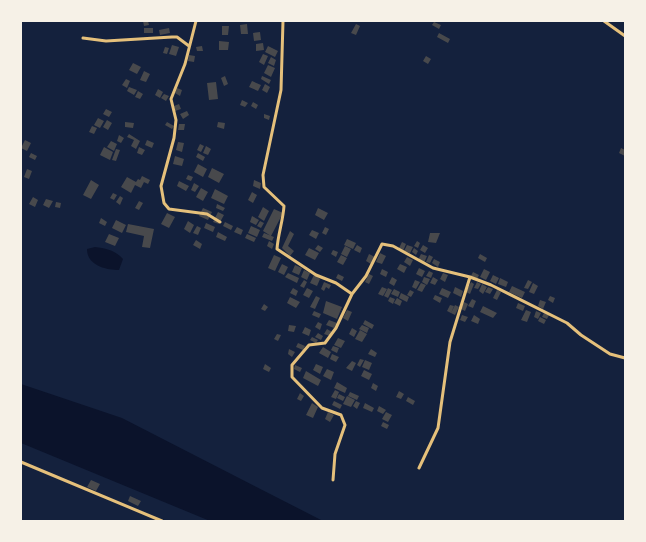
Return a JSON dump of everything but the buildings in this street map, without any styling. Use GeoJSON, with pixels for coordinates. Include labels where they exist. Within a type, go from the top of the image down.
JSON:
{"type":"FeatureCollection","features":[{"type":"Feature","properties":{"kind":"street"},"geometry":{"type":"LineString","coordinates":[[196,21],[185,64],[171,99],[176,120],[174,138],[161,186],[164,203],[173,210],[207,214],[220,222]]}},
{"type":"Feature","properties":{"kind":"street"},"geometry":{"type":"LineString","coordinates":[[283,21],[281,90],[263,175],[264,187],[284,206],[283,222],[278,237],[277,249],[316,275],[336,283],[352,294]]}},
{"type":"Feature","properties":{"kind":"street"},"geometry":{"type":"LineString","coordinates":[[604,21],[625,36]]}},
{"type":"Feature","properties":{"kind":"street"},"geometry":{"type":"LineString","coordinates":[[82,38],[106,41],[177,37],[189,46]]}},
{"type":"Feature","properties":{"kind":"street"},"geometry":{"type":"LineString","coordinates":[[332,480],[335,454],[345,425],[341,415],[322,408],[292,377],[292,365],[308,345],[326,343],[336,328],[352,294],[366,276],[382,244],[393,246],[433,268],[470,277],[491,285],[567,322],[581,336],[604,350],[625,358]]}},
{"type":"Feature","properties":{"kind":"street"},"geometry":{"type":"LineString","coordinates":[[419,468],[438,428],[450,342],[470,277]]}},
{"type":"Feature","properties":{"kind":"street"},"geometry":{"type":"LineString","coordinates":[[21,462],[162,521]]}},
{"type":"Feature","properties":{"kind":"water"},"geometry":{"type":"Polygon","coordinates":[[[95,247],[110,250],[120,256],[123,259],[119,270],[103,268],[93,263],[87,249],[95,247]]]}},
{"type":"Feature","properties":{"kind":"water"},"geometry":{"type":"Polygon","coordinates":[[[21,384],[122,418],[323,521],[210,521],[21,443],[21,384]]]}}]}
